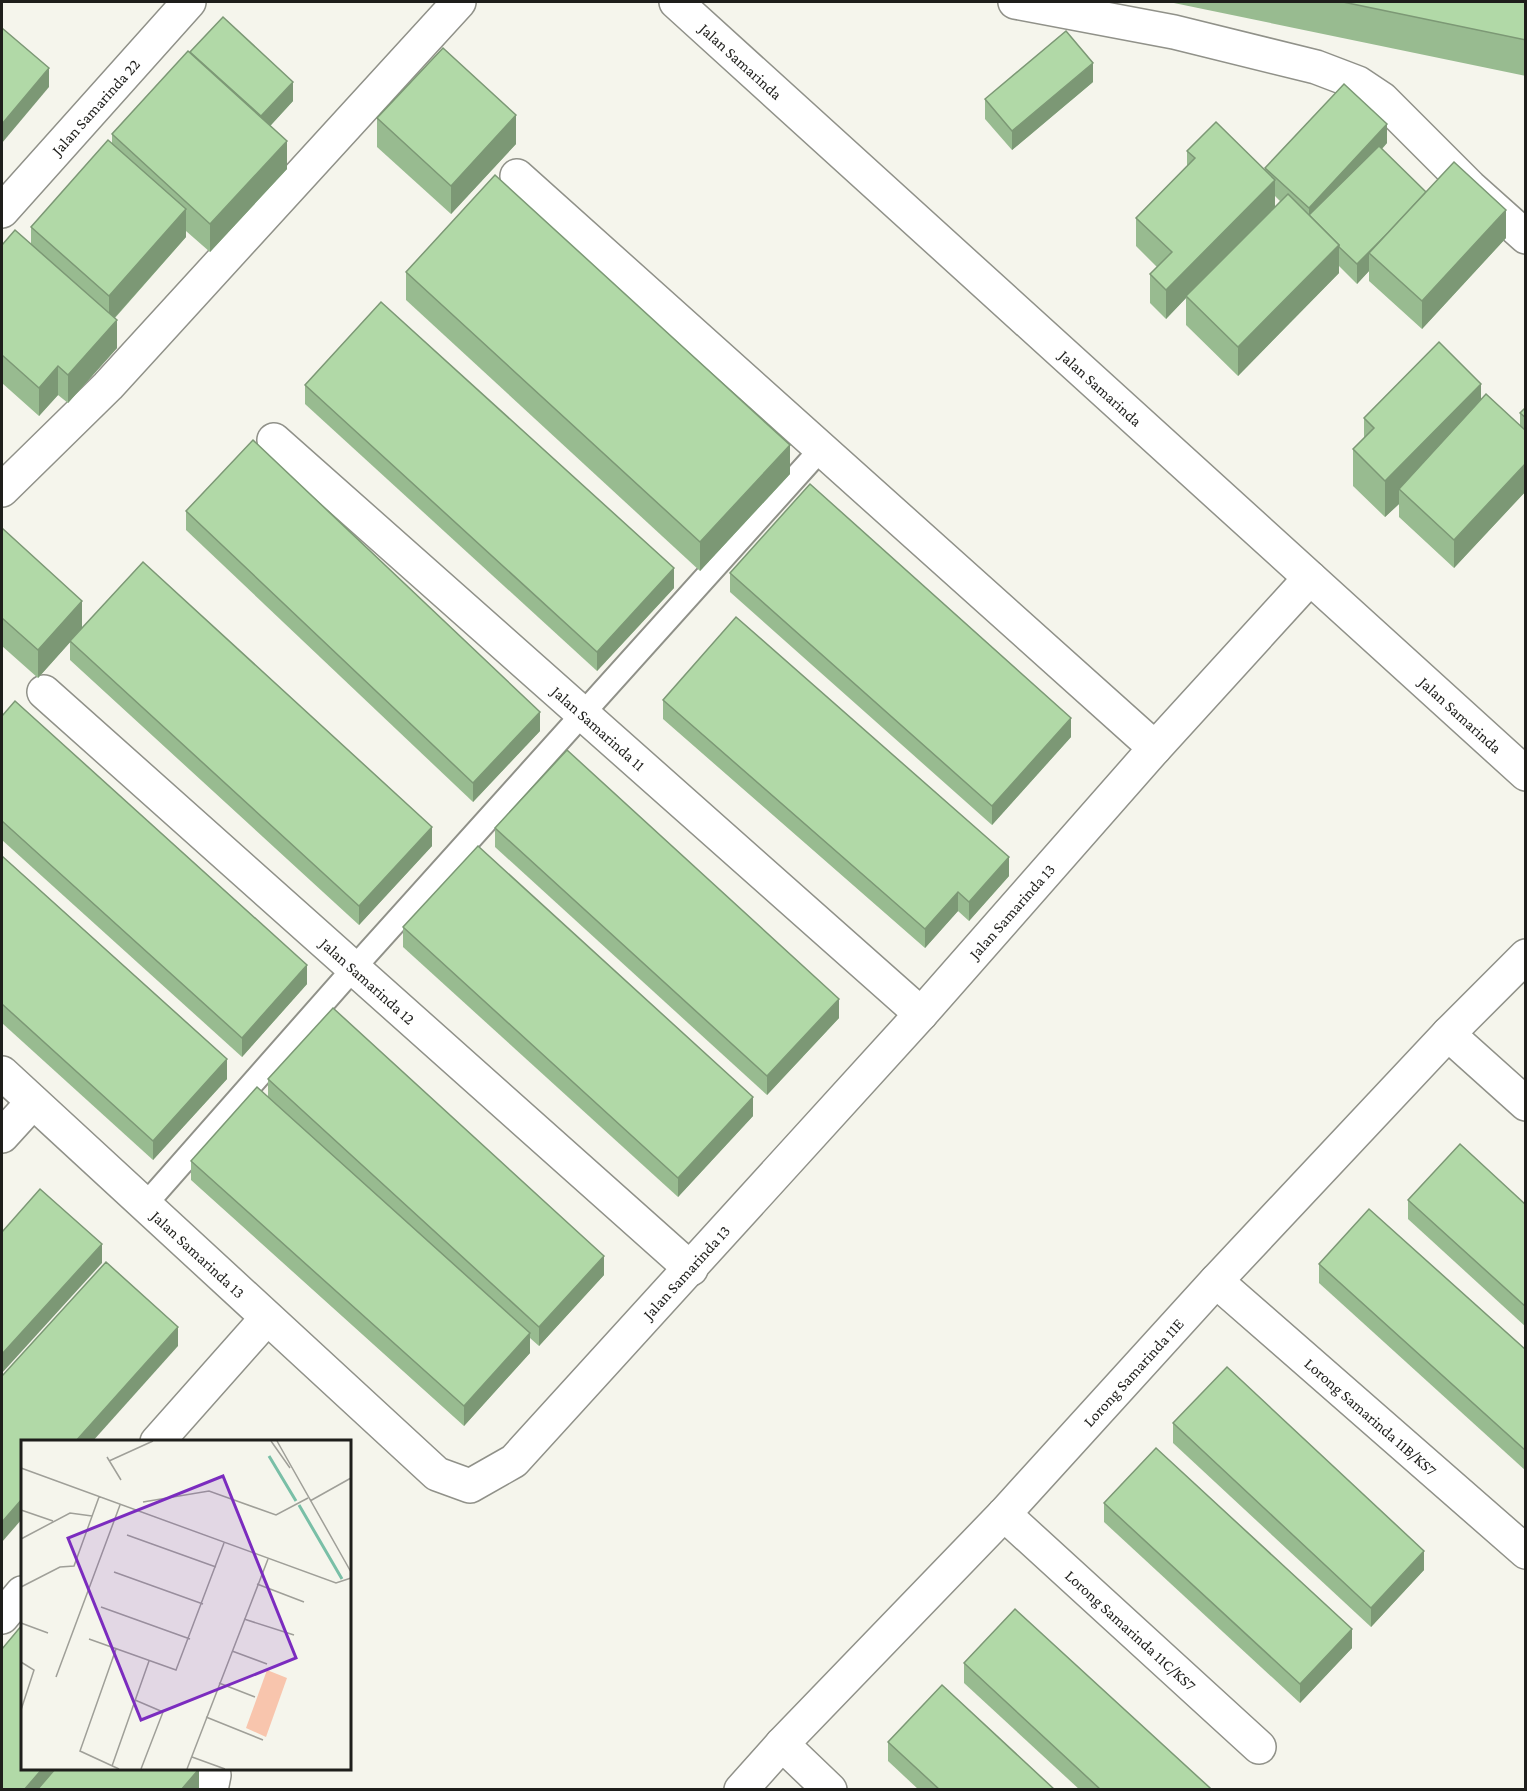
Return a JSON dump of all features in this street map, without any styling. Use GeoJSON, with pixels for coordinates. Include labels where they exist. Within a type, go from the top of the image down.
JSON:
{"type":"FeatureCollection","features":[{"type":"Feature","properties":{"kind":"street","name":"Jalan Samarinda 22"},"geometry":{"type":"LineString","coordinates":[[2,212],[189,2]]}},
{"type":"Feature","properties":{"kind":"street"},"geometry":{"type":"LineString","coordinates":[[2,490],[108,386],[459,2]]}},
{"type":"Feature","properties":{"kind":"street","name":"Jalan Samarinda"},"geometry":{"type":"LineString","coordinates":[[676,2],[1526,774]]}},
{"type":"Feature","properties":{"kind":"street"},"geometry":{"type":"LineString","coordinates":[[1015,2],[1174,32],[1316,67],[1358,82],[1382,99],[1470,187],[1526,237]]}},
{"type":"Feature","properties":{"kind":"street"},"geometry":{"type":"LineString","coordinates":[[517,176],[1155,748]]}},
{"type":"Feature","properties":{"kind":"street","name":"Jalan Samarinda 11"},"geometry":{"type":"LineString","coordinates":[[274,440],[921,1014]]}},
{"type":"Feature","properties":{"kind":"street","name":"Jalan Samarinda 13"},"geometry":{"type":"LineString","coordinates":[[2,1073],[437,1474],[470,1486],[514,1461],[921,1014],[1155,748],[1310,578]]}},
{"type":"Feature","properties":{"kind":"street","name":"Jalan Samarinda 12"},"geometry":{"type":"LineString","coordinates":[[44,692],[691,1269]]}},
{"type":"Feature","properties":{"kind":"street","name":"Lorong Samarinda 11E"},"geometry":{"type":"LineString","coordinates":[[741,1790],[782,1744],[1004,1514],[1216,1281],[1448,1034],[1526,956]]}},
{"type":"Feature","properties":{"kind":"street"},"geometry":{"type":"LineString","coordinates":[[1448,1034],[1526,1104]]}},
{"type":"Feature","properties":{"kind":"street"},"geometry":{"type":"LineString","coordinates":[[2,1136],[33,1102]]}},
{"type":"Feature","properties":{"kind":"street","name":"Lorong Samarinda 11B/KS7"},"geometry":{"type":"LineString","coordinates":[[1216,1281],[1526,1552]]}},
{"type":"Feature","properties":{"kind":"street"},"geometry":{"type":"LineString","coordinates":[[159,1440],[267,1318]]}},
{"type":"Feature","properties":{"kind":"street","name":"Lorong Samarinda 11C/KS7"},"geometry":{"type":"LineString","coordinates":[[1004,1514],[1259,1747]]}},
{"type":"Feature","properties":{"kind":"street"},"geometry":{"type":"LineString","coordinates":[[782,1744],[830,1790]]}},
{"type":"Feature","properties":{"kind":"street"},"geometry":{"type":"LineString","coordinates":[[212,1770],[214,1774],[212,1790]]}},
{"type":"Feature","properties":{"kind":"lane"},"geometry":{"type":"LineString","coordinates":[[145,1205],[354,968],[821,449]]}},
{"type":"Feature","properties":{"kind":"building"},"geometry":{"type":"Polygon","coordinates":[[[1343,2],[1526,2],[1526,40],[1343,2]]]}},
{"type":"Feature","properties":{"kind":"building"},"geometry":{"type":"Polygon","coordinates":[[[223,17],[293,82],[261,116],[190,52],[223,17]]]}},
{"type":"Feature","properties":{"kind":"building"},"geometry":{"type":"Polygon","coordinates":[[[2,28],[49,68],[2,124],[2,28]]]}},
{"type":"Feature","properties":{"kind":"building"},"geometry":{"type":"Polygon","coordinates":[[[1066,31],[1093,63],[1012,131],[985,99],[1066,31]]]}},
{"type":"Feature","properties":{"kind":"building"},"geometry":{"type":"Polygon","coordinates":[[[443,48],[516,115],[451,186],[377,118],[443,48]]]}},
{"type":"Feature","properties":{"kind":"building"},"geometry":{"type":"Polygon","coordinates":[[[188,51],[287,141],[210,224],[112,134],[188,51]]]}},
{"type":"Feature","properties":{"kind":"building"},"geometry":{"type":"Polygon","coordinates":[[[1344,84],[1387,124],[1309,208],[1265,168],[1344,84]]]}},
{"type":"Feature","properties":{"kind":"building"},"geometry":{"type":"Polygon","coordinates":[[[1216,122],[1275,180],[1166,290],[1150,274],[1172,252],[1136,218],[1195,158],[1187,151],[1216,122]]]}},
{"type":"Feature","properties":{"kind":"building"},"geometry":{"type":"Polygon","coordinates":[[[108,140],[186,209],[109,296],[31,227],[108,140]]]}},
{"type":"Feature","properties":{"kind":"building"},"geometry":{"type":"Polygon","coordinates":[[[1379,146],[1426,192],[1357,264],[1309,215],[1379,146]]]}},
{"type":"Feature","properties":{"kind":"building"},"geometry":{"type":"Polygon","coordinates":[[[1454,162],[1506,210],[1422,301],[1369,253],[1454,162]]]}},
{"type":"Feature","properties":{"kind":"building"},"geometry":{"type":"Polygon","coordinates":[[[495,175],[790,445],[700,542],[406,272],[495,175]]]}},
{"type":"Feature","properties":{"kind":"building"},"geometry":{"type":"Polygon","coordinates":[[[1288,194],[1339,245],[1238,347],[1186,296],[1288,194]]]}},
{"type":"Feature","properties":{"kind":"building"},"geometry":{"type":"Polygon","coordinates":[[[15,230],[117,320],[68,375],[58,366],[39,388],[2,355],[2,245],[15,230]]]}},
{"type":"Feature","properties":{"kind":"building"},"geometry":{"type":"Polygon","coordinates":[[[381,302],[674,568],[597,652],[305,385],[381,302]]]}},
{"type":"Feature","properties":{"kind":"building"},"geometry":{"type":"Polygon","coordinates":[[[1439,342],[1481,384],[1385,481],[1353,449],[1374,428],[1364,418],[1439,342]]]}},
{"type":"Feature","properties":{"kind":"building"},"geometry":{"type":"Polygon","coordinates":[[[1486,394],[1526,431],[1526,463],[1454,540],[1399,489],[1486,394]]]}},
{"type":"Feature","properties":{"kind":"building"},"geometry":{"type":"Polygon","coordinates":[[[1526,407],[1526,418],[1520,413],[1526,407]]]}},
{"type":"Feature","properties":{"kind":"building"},"geometry":{"type":"Polygon","coordinates":[[[253,440],[540,712],[473,783],[186,511],[253,440]]]}},
{"type":"Feature","properties":{"kind":"building"},"geometry":{"type":"Polygon","coordinates":[[[810,484],[1071,718],[992,806],[730,573],[810,484]]]}},
{"type":"Feature","properties":{"kind":"building"},"geometry":{"type":"Polygon","coordinates":[[[2,528],[82,601],[38,650],[2,618],[2,528]]]}},
{"type":"Feature","properties":{"kind":"building"},"geometry":{"type":"Polygon","coordinates":[[[143,562],[432,827],[359,906],[70,641],[143,562]]]}},
{"type":"Feature","properties":{"kind":"building"},"geometry":{"type":"Polygon","coordinates":[[[736,617],[1009,857],[969,902],[958,892],[925,929],[663,700],[736,617]]]}},
{"type":"Feature","properties":{"kind":"building"},"geometry":{"type":"Polygon","coordinates":[[[15,701],[307,965],[242,1038],[2,821],[2,716],[15,701]]]}},
{"type":"Feature","properties":{"kind":"building"},"geometry":{"type":"Polygon","coordinates":[[[567,750],[839,999],[767,1076],[495,828],[567,750]]]}},
{"type":"Feature","properties":{"kind":"building"},"geometry":{"type":"Polygon","coordinates":[[[478,846],[753,1097],[678,1178],[403,927],[478,846]]]}},
{"type":"Feature","properties":{"kind":"building"},"geometry":{"type":"Polygon","coordinates":[[[2,856],[227,1059],[153,1141],[2,1004],[2,856]]]}},
{"type":"Feature","properties":{"kind":"building"},"geometry":{"type":"Polygon","coordinates":[[[333,1008],[604,1256],[539,1327],[268,1079],[333,1008]]]}},
{"type":"Feature","properties":{"kind":"building"},"geometry":{"type":"Polygon","coordinates":[[[257,1087],[530,1333],[464,1406],[191,1161],[257,1087]]]}},
{"type":"Feature","properties":{"kind":"building"},"geometry":{"type":"Polygon","coordinates":[[[1460,1144],[1526,1205],[1526,1307],[1408,1200],[1460,1144]]]}},
{"type":"Feature","properties":{"kind":"building"},"geometry":{"type":"Polygon","coordinates":[[[40,1189],[102,1244],[2,1354],[2,1232],[40,1189]]]}},
{"type":"Feature","properties":{"kind":"building"},"geometry":{"type":"Polygon","coordinates":[[[1369,1209],[1526,1350],[1526,1451],[1319,1264],[1369,1209]]]}},
{"type":"Feature","properties":{"kind":"building"},"geometry":{"type":"Polygon","coordinates":[[[106,1262],[178,1327],[77,1440],[21,1440],[21,1500],[2,1522],[2,1376],[106,1262]]]}},
{"type":"Feature","properties":{"kind":"building"},"geometry":{"type":"Polygon","coordinates":[[[1227,1367],[1424,1551],[1371,1608],[1173,1423],[1227,1367]]]}},
{"type":"Feature","properties":{"kind":"building"},"geometry":{"type":"Polygon","coordinates":[[[1156,1448],[1352,1629],[1300,1684],[1104,1503],[1156,1448]]]}},
{"type":"Feature","properties":{"kind":"building"},"geometry":{"type":"Polygon","coordinates":[[[1015,1609],[1210,1788],[1209,1790],[1101,1790],[964,1663],[1015,1609]]]}},
{"type":"Feature","properties":{"kind":"building"},"geometry":{"type":"Polygon","coordinates":[[[21,1626],[21,1770],[41,1770],[24,1790],[2,1790],[2,1649],[21,1626]]]}},
{"type":"Feature","properties":{"kind":"building"},"geometry":{"type":"Polygon","coordinates":[[[942,1685],[1055,1790],[940,1790],[888,1742],[942,1685]]]}},
{"type":"Feature","properties":{"kind":"building"},"geometry":{"type":"Polygon","coordinates":[[[54,1770],[198,1770],[181,1790],[37,1790],[54,1770]]]}}]}
